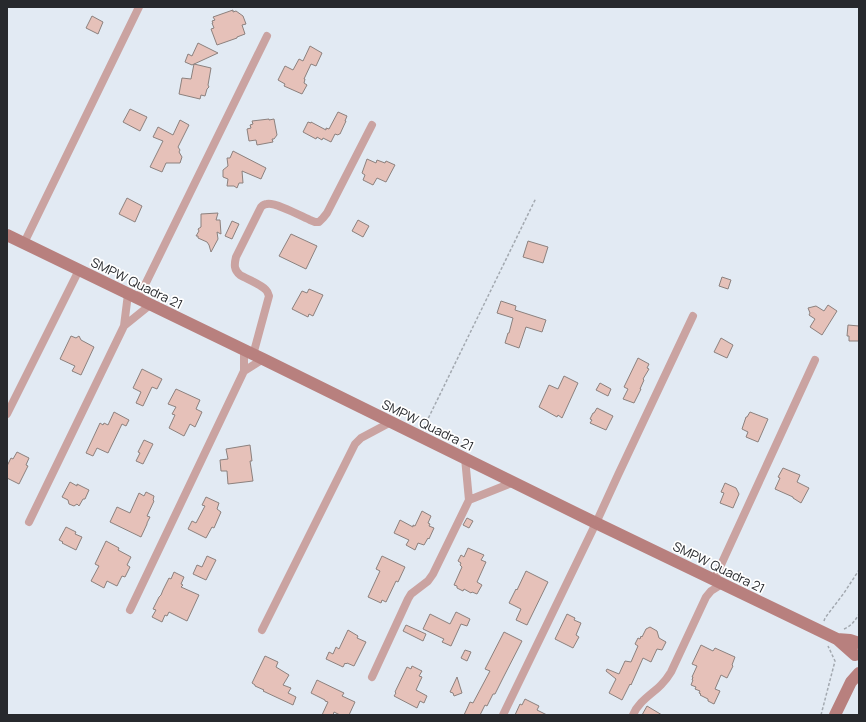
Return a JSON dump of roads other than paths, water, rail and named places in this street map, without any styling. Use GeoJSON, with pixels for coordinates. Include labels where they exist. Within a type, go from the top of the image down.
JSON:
{"type":"FeatureCollection","features":[{"type":"Feature","properties":{"kind":"street"},"geometry":{"type":"LineString","coordinates":[[24,243],[139,7]]}},
{"type":"Feature","properties":{"kind":"street"},"geometry":{"type":"LineString","coordinates":[[30,522],[124,326],[133,296],[267,36]]}},
{"type":"Feature","properties":{"kind":"street"},"geometry":{"type":"LineString","coordinates":[[130,610],[253,355],[269,296],[267,290],[237,272],[235,269],[236,257],[261,207],[267,204],[278,206],[310,220],[319,222],[327,213],[372,125]]}},
{"type":"Feature","properties":{"kind":"street","name":"SMPW Quadra 21"},"geometry":{"type":"LineString","coordinates":[[7,235],[718,582],[829,635],[850,640],[858,652]]}},
{"type":"Feature","properties":{"kind":"street"},"geometry":{"type":"LineString","coordinates":[[7,414],[79,270]]}},
{"type":"Feature","properties":{"kind":"street"},"geometry":{"type":"LineString","coordinates":[[124,326],[150,305]]}},
{"type":"Feature","properties":{"kind":"street"},"geometry":{"type":"LineString","coordinates":[[503,715],[596,523],[693,316]]}},
{"type":"Feature","properties":{"kind":"street"},"geometry":{"type":"LineString","coordinates":[[244,371],[253,355]]}},
{"type":"Feature","properties":{"kind":"street"},"geometry":{"type":"LineString","coordinates":[[633,715],[640,704],[658,688],[671,672],[706,597],[716,588],[815,360]]}},
{"type":"Feature","properties":{"kind":"street"},"geometry":{"type":"LineString","coordinates":[[262,630],[355,444],[361,438],[390,422]]}},
{"type":"Feature","properties":{"kind":"street"},"geometry":{"type":"LineString","coordinates":[[372,677],[408,599],[411,594],[428,581],[433,574],[469,500],[465,458]]}},
{"type":"Feature","properties":{"kind":"street"},"geometry":{"type":"LineString","coordinates":[[469,500],[514,482]]}},
{"type":"Feature","properties":{"kind":"street"},"geometry":{"type":"LineString","coordinates":[[835,715],[855,677],[852,670],[858,652]]}}]}
